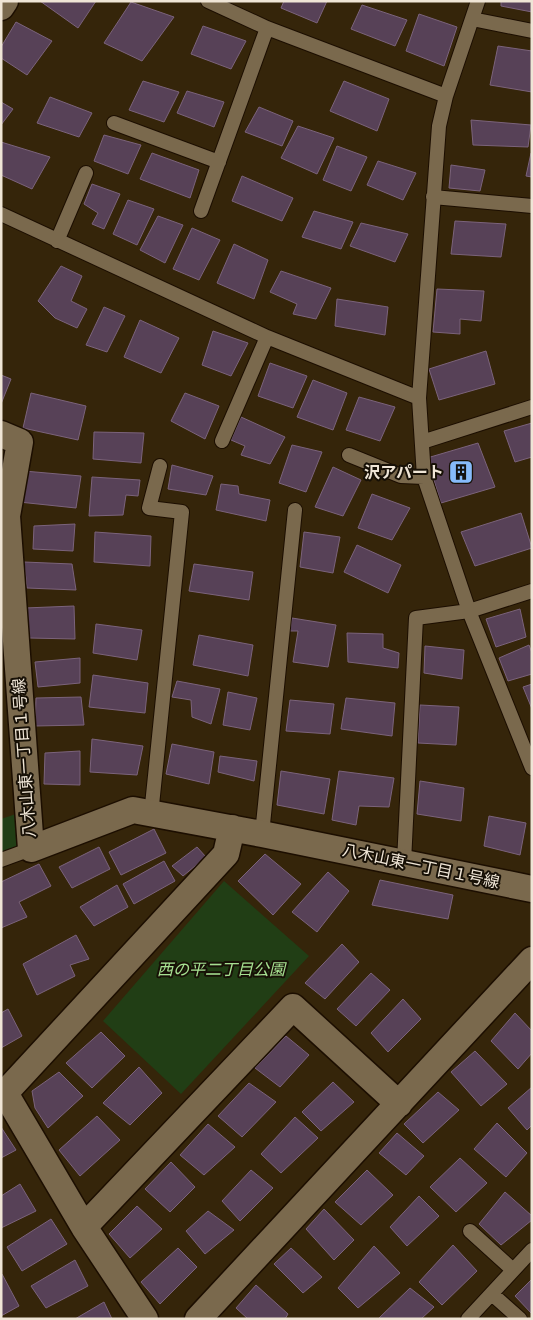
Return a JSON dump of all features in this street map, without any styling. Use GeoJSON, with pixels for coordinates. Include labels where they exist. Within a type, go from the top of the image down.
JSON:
{"type":"FeatureCollection","features":[{"type":"Feature","properties":{"kind":"street"},"geometry":{"type":"LineString","coordinates":[[1,7],[5,1]]}},
{"type":"Feature","properties":{"kind":"street","name":"八木山東一丁目１号線"},"geometry":{"type":"LineString","coordinates":[[1,434],[20,442],[7,516],[10,686],[31,849],[132,810],[151,815],[232,828],[532,889]]}},
{"type":"Feature","properties":{"kind":"street"},"geometry":{"type":"LineString","coordinates":[[145,1319],[84,1227],[5,1094],[226,854],[232,828]]}},
{"type":"Feature","properties":{"kind":"street"},"geometry":{"type":"LineString","coordinates":[[198,1319],[532,960]]}},
{"type":"Feature","properties":{"kind":"street"},"geometry":{"type":"LineString","coordinates":[[84,1227],[292,1007],[400,1104]]}},
{"type":"Feature","properties":{"kind":"lane"},"geometry":{"type":"LineString","coordinates":[[208,1],[267,28],[446,96]]}},
{"type":"Feature","properties":{"kind":"lane"},"geometry":{"type":"LineString","coordinates":[[478,1],[446,96],[439,126],[419,398],[424,477],[469,611],[532,768]]}},
{"type":"Feature","properties":{"kind":"lane"},"geometry":{"type":"LineString","coordinates":[[472,19],[532,31]]}},
{"type":"Feature","properties":{"kind":"lane"},"geometry":{"type":"LineString","coordinates":[[201,211],[267,28]]}},
{"type":"Feature","properties":{"kind":"lane"},"geometry":{"type":"LineString","coordinates":[[114,123],[219,162]]}},
{"type":"Feature","properties":{"kind":"lane"},"geometry":{"type":"LineString","coordinates":[[57,241],[86,173]]}},
{"type":"Feature","properties":{"kind":"lane"},"geometry":{"type":"LineString","coordinates":[[433,197],[532,206]]}},
{"type":"Feature","properties":{"kind":"lane"},"geometry":{"type":"LineString","coordinates":[[1,214],[267,337],[419,398]]}},
{"type":"Feature","properties":{"kind":"lane"},"geometry":{"type":"LineString","coordinates":[[222,441],[267,337]]}},
{"type":"Feature","properties":{"kind":"lane"},"geometry":{"type":"LineString","coordinates":[[422,442],[532,406]]}},
{"type":"Feature","properties":{"kind":"lane"},"geometry":{"type":"LineString","coordinates":[[349,454],[401,476],[424,477]]}},
{"type":"Feature","properties":{"kind":"lane"},"geometry":{"type":"LineString","coordinates":[[151,815],[182,512],[149,508],[160,466]]}},
{"type":"Feature","properties":{"kind":"lane"},"geometry":{"type":"LineString","coordinates":[[262,834],[295,510]]}},
{"type":"Feature","properties":{"kind":"lane"},"geometry":{"type":"LineString","coordinates":[[404,862],[416,618],[469,611],[532,591]]}},
{"type":"Feature","properties":{"kind":"lane"},"geometry":{"type":"LineString","coordinates":[[1,860],[31,849]]}},
{"type":"Feature","properties":{"kind":"lane"},"geometry":{"type":"LineString","coordinates":[[470,1231],[514,1270]]}},
{"type":"Feature","properties":{"kind":"lane"},"geometry":{"type":"LineString","coordinates":[[468,1319],[532,1250]]}},
{"type":"Feature","properties":{"kind":"lane"},"geometry":{"type":"LineString","coordinates":[[492,1294],[520,1319]]}},
{"type":"Feature","properties":{"kind":"green space"},"geometry":{"type":"Polygon","coordinates":[[[19,813],[24,845],[1,852],[1,819],[19,813]]]}},
{"type":"Feature","properties":{"kind":"green space","name":"西の平二丁目公園"},"geometry":{"type":"Polygon","coordinates":[[[224,881],[309,956],[181,1094],[103,1021],[224,881]]]}},
{"type":"Feature","properties":{"kind":"building"},"geometry":{"type":"Polygon","coordinates":[[[40,1],[96,1],[78,28],[40,1]]]}},
{"type":"Feature","properties":{"kind":"building"},"geometry":{"type":"Polygon","coordinates":[[[284,1],[327,1],[317,23],[281,8],[284,1]]]}},
{"type":"Feature","properties":{"kind":"building"},"geometry":{"type":"Polygon","coordinates":[[[501,1],[532,1],[532,12],[501,6],[501,1]]]}},
{"type":"Feature","properties":{"kind":"building"},"geometry":{"type":"Polygon","coordinates":[[[131,2],[174,17],[142,61],[104,43],[131,2]]]}},
{"type":"Feature","properties":{"kind":"building"},"geometry":{"type":"Polygon","coordinates":[[[362,5],[407,20],[395,46],[351,29],[362,5]]]}},
{"type":"Feature","properties":{"kind":"building"},"geometry":{"type":"Polygon","coordinates":[[[419,14],[457,27],[444,66],[406,51],[419,14]]]}},
{"type":"Feature","properties":{"kind":"building"},"geometry":{"type":"Polygon","coordinates":[[[16,22],[52,41],[27,75],[1,58],[1,47],[16,22]]]}},
{"type":"Feature","properties":{"kind":"building"},"geometry":{"type":"Polygon","coordinates":[[[203,26],[246,41],[231,69],[191,54],[203,26]]]}},
{"type":"Feature","properties":{"kind":"building"},"geometry":{"type":"Polygon","coordinates":[[[498,46],[532,51],[532,92],[490,85],[498,46]]]}},
{"type":"Feature","properties":{"kind":"building"},"geometry":{"type":"Polygon","coordinates":[[[143,81],[179,92],[164,122],[129,110],[143,81]]]}},
{"type":"Feature","properties":{"kind":"building"},"geometry":{"type":"Polygon","coordinates":[[[344,81],[389,99],[377,131],[330,111],[344,81]]]}},
{"type":"Feature","properties":{"kind":"building"},"geometry":{"type":"Polygon","coordinates":[[[187,91],[224,102],[214,127],[177,113],[187,91]]]}},
{"type":"Feature","properties":{"kind":"building"},"geometry":{"type":"Polygon","coordinates":[[[50,97],[92,113],[79,137],[37,123],[50,97]]]}},
{"type":"Feature","properties":{"kind":"building"},"geometry":{"type":"Polygon","coordinates":[[[1,102],[13,109],[1,125],[1,102]]]}},
{"type":"Feature","properties":{"kind":"building"},"geometry":{"type":"Polygon","coordinates":[[[259,107],[293,121],[282,146],[245,132],[259,107]]]}},
{"type":"Feature","properties":{"kind":"building"},"geometry":{"type":"Polygon","coordinates":[[[471,120],[531,125],[528,147],[473,145],[471,120]]]}},
{"type":"Feature","properties":{"kind":"building"},"geometry":{"type":"Polygon","coordinates":[[[298,126],[334,138],[317,174],[281,158],[298,126]]]}},
{"type":"Feature","properties":{"kind":"building"},"geometry":{"type":"Polygon","coordinates":[[[104,135],[141,145],[128,174],[94,161],[104,135]]]}},
{"type":"Feature","properties":{"kind":"building"},"geometry":{"type":"Polygon","coordinates":[[[1,142],[50,157],[32,189],[1,175],[1,142]]]}},
{"type":"Feature","properties":{"kind":"building"},"geometry":{"type":"Polygon","coordinates":[[[337,146],[367,157],[351,191],[323,180],[337,146]]]}},
{"type":"Feature","properties":{"kind":"building"},"geometry":{"type":"Polygon","coordinates":[[[152,153],[199,170],[190,198],[140,179],[152,153]]]}},
{"type":"Feature","properties":{"kind":"building"},"geometry":{"type":"Polygon","coordinates":[[[532,153],[532,177],[526,176],[532,153]]]}},
{"type":"Feature","properties":{"kind":"building"},"geometry":{"type":"Polygon","coordinates":[[[378,161],[416,173],[403,200],[367,185],[378,161]]]}},
{"type":"Feature","properties":{"kind":"building"},"geometry":{"type":"Polygon","coordinates":[[[451,165],[485,170],[480,191],[449,188],[451,165]]]}},
{"type":"Feature","properties":{"kind":"building"},"geometry":{"type":"Polygon","coordinates":[[[242,176],[293,198],[282,221],[232,201],[242,176]]]}},
{"type":"Feature","properties":{"kind":"building"},"geometry":{"type":"Polygon","coordinates":[[[92,184],[120,194],[104,229],[92,224],[98,213],[84,204],[92,184]]]}},
{"type":"Feature","properties":{"kind":"building"},"geometry":{"type":"Polygon","coordinates":[[[128,200],[154,209],[137,245],[113,234],[128,200]]]}},
{"type":"Feature","properties":{"kind":"building"},"geometry":{"type":"Polygon","coordinates":[[[314,211],[353,222],[341,249],[302,237],[314,211]]]}},
{"type":"Feature","properties":{"kind":"building"},"geometry":{"type":"Polygon","coordinates":[[[158,216],[183,225],[165,263],[140,250],[158,216]]]}},
{"type":"Feature","properties":{"kind":"building"},"geometry":{"type":"Polygon","coordinates":[[[455,221],[506,224],[501,257],[451,254],[455,221]]]}},
{"type":"Feature","properties":{"kind":"building"},"geometry":{"type":"Polygon","coordinates":[[[361,223],[408,234],[395,262],[350,246],[361,223]]]}},
{"type":"Feature","properties":{"kind":"building"},"geometry":{"type":"Polygon","coordinates":[[[192,228],[220,240],[199,280],[173,269],[192,228]]]}},
{"type":"Feature","properties":{"kind":"building"},"geometry":{"type":"Polygon","coordinates":[[[234,244],[268,260],[254,299],[217,283],[234,244]]]}},
{"type":"Feature","properties":{"kind":"building"},"geometry":{"type":"Polygon","coordinates":[[[61,266],[82,276],[71,301],[87,309],[77,328],[55,318],[38,301],[61,266]]]}},
{"type":"Feature","properties":{"kind":"building"},"geometry":{"type":"Polygon","coordinates":[[[281,271],[331,288],[316,319],[293,314],[297,304],[270,292],[281,271]]]}},
{"type":"Feature","properties":{"kind":"building"},"geometry":{"type":"Polygon","coordinates":[[[437,289],[484,291],[481,321],[460,319],[460,334],[433,332],[437,289]]]}},
{"type":"Feature","properties":{"kind":"building"},"geometry":{"type":"Polygon","coordinates":[[[337,299],[388,307],[385,335],[335,326],[337,299]]]}},
{"type":"Feature","properties":{"kind":"building"},"geometry":{"type":"Polygon","coordinates":[[[104,307],[125,316],[107,352],[86,345],[104,307]]]}},
{"type":"Feature","properties":{"kind":"building"},"geometry":{"type":"Polygon","coordinates":[[[140,320],[179,338],[161,373],[124,357],[140,320]]]}},
{"type":"Feature","properties":{"kind":"building"},"geometry":{"type":"Polygon","coordinates":[[[213,331],[248,343],[231,376],[202,365],[213,331]]]}},
{"type":"Feature","properties":{"kind":"building"},"geometry":{"type":"Polygon","coordinates":[[[486,351],[495,384],[439,400],[429,369],[486,351]]]}},
{"type":"Feature","properties":{"kind":"building"},"geometry":{"type":"Polygon","coordinates":[[[270,363],[307,376],[293,408],[258,396],[270,363]]]}},
{"type":"Feature","properties":{"kind":"building"},"geometry":{"type":"Polygon","coordinates":[[[1,375],[11,379],[1,404],[1,375]]]}},
{"type":"Feature","properties":{"kind":"building"},"geometry":{"type":"Polygon","coordinates":[[[313,380],[347,393],[333,430],[297,417],[313,380]]]}},
{"type":"Feature","properties":{"kind":"building"},"geometry":{"type":"Polygon","coordinates":[[[31,393],[86,406],[78,440],[23,428],[31,393]]]}},
{"type":"Feature","properties":{"kind":"building"},"geometry":{"type":"Polygon","coordinates":[[[185,393],[219,406],[205,439],[171,421],[185,393]]]}},
{"type":"Feature","properties":{"kind":"building"},"geometry":{"type":"Polygon","coordinates":[[[359,397],[395,407],[380,441],[346,430],[359,397]]]}},
{"type":"Feature","properties":{"kind":"building"},"geometry":{"type":"Polygon","coordinates":[[[241,417],[285,437],[270,464],[241,455],[245,446],[231,440],[241,417]]]}},
{"type":"Feature","properties":{"kind":"building"},"geometry":{"type":"Polygon","coordinates":[[[532,423],[532,457],[515,462],[504,431],[532,423]]]}},
{"type":"Feature","properties":{"kind":"building"},"geometry":{"type":"Polygon","coordinates":[[[94,432],[144,433],[141,463],[93,459],[94,432]]]}},
{"type":"Feature","properties":{"kind":"building","name":"沢アパート"},"geometry":{"type":"Polygon","coordinates":[[[478,443],[495,487],[441,503],[427,458],[478,443]]]}},
{"type":"Feature","properties":{"kind":"building"},"geometry":{"type":"Polygon","coordinates":[[[292,445],[322,452],[306,492],[279,483],[292,445]]]}},
{"type":"Feature","properties":{"kind":"building"},"geometry":{"type":"Polygon","coordinates":[[[172,465],[213,476],[206,495],[168,489],[172,465]]]}},
{"type":"Feature","properties":{"kind":"building"},"geometry":{"type":"Polygon","coordinates":[[[333,467],[361,480],[343,516],[315,507],[333,467]]]}},
{"type":"Feature","properties":{"kind":"building"},"geometry":{"type":"Polygon","coordinates":[[[24,471],[81,476],[76,508],[19,502],[24,471]]]}},
{"type":"Feature","properties":{"kind":"building"},"geometry":{"type":"Polygon","coordinates":[[[92,477],[140,480],[138,496],[126,495],[123,515],[89,516],[92,477]]]}},
{"type":"Feature","properties":{"kind":"building"},"geometry":{"type":"Polygon","coordinates":[[[221,484],[238,486],[239,494],[270,500],[266,521],[216,510],[221,484]]]}},
{"type":"Feature","properties":{"kind":"building"},"geometry":{"type":"Polygon","coordinates":[[[372,494],[410,508],[392,540],[358,528],[372,494]]]}},
{"type":"Feature","properties":{"kind":"building"},"geometry":{"type":"Polygon","coordinates":[[[521,513],[532,548],[475,566],[461,532],[521,513]]]}},
{"type":"Feature","properties":{"kind":"building"},"geometry":{"type":"Polygon","coordinates":[[[75,524],[73,551],[33,549],[34,526],[75,524]]]}},
{"type":"Feature","properties":{"kind":"building"},"geometry":{"type":"Polygon","coordinates":[[[95,532],[151,536],[150,566],[94,562],[95,532]]]}},
{"type":"Feature","properties":{"kind":"building"},"geometry":{"type":"Polygon","coordinates":[[[304,532],[340,537],[333,573],[300,567],[304,532]]]}},
{"type":"Feature","properties":{"kind":"building"},"geometry":{"type":"Polygon","coordinates":[[[357,545],[401,565],[388,593],[344,572],[357,545]]]}},
{"type":"Feature","properties":{"kind":"building"},"geometry":{"type":"Polygon","coordinates":[[[24,562],[72,564],[76,590],[27,588],[24,562]]]}},
{"type":"Feature","properties":{"kind":"building"},"geometry":{"type":"Polygon","coordinates":[[[194,564],[253,572],[249,600],[189,591],[194,564]]]}},
{"type":"Feature","properties":{"kind":"building"},"geometry":{"type":"Polygon","coordinates":[[[74,606],[75,639],[29,638],[25,608],[74,606]]]}},
{"type":"Feature","properties":{"kind":"building"},"geometry":{"type":"Polygon","coordinates":[[[520,609],[526,637],[496,647],[486,619],[520,609]]]}},
{"type":"Feature","properties":{"kind":"building"},"geometry":{"type":"Polygon","coordinates":[[[292,618],[336,625],[328,667],[293,662],[298,631],[290,631],[292,618]]]}},
{"type":"Feature","properties":{"kind":"building"},"geometry":{"type":"Polygon","coordinates":[[[96,624],[142,630],[137,660],[93,653],[96,624]]]}},
{"type":"Feature","properties":{"kind":"building"},"geometry":{"type":"Polygon","coordinates":[[[347,633],[383,634],[383,648],[399,653],[398,668],[348,662],[347,633]]]}},
{"type":"Feature","properties":{"kind":"building"},"geometry":{"type":"Polygon","coordinates":[[[199,635],[253,645],[248,676],[193,665],[199,635]]]}},
{"type":"Feature","properties":{"kind":"building"},"geometry":{"type":"Polygon","coordinates":[[[529,645],[532,653],[532,674],[508,681],[499,658],[529,645]]]}},
{"type":"Feature","properties":{"kind":"building"},"geometry":{"type":"Polygon","coordinates":[[[425,646],[464,650],[462,679],[424,673],[425,646]]]}},
{"type":"Feature","properties":{"kind":"building"},"geometry":{"type":"Polygon","coordinates":[[[80,658],[80,683],[38,687],[35,662],[80,658]]]}},
{"type":"Feature","properties":{"kind":"building"},"geometry":{"type":"Polygon","coordinates":[[[93,675],[148,683],[145,713],[89,707],[93,675]]]}},
{"type":"Feature","properties":{"kind":"building"},"geometry":{"type":"Polygon","coordinates":[[[177,681],[220,689],[211,724],[192,717],[191,700],[172,697],[177,681]]]}},
{"type":"Feature","properties":{"kind":"building"},"geometry":{"type":"Polygon","coordinates":[[[532,684],[532,709],[523,687],[532,684]]]}},
{"type":"Feature","properties":{"kind":"building"},"geometry":{"type":"Polygon","coordinates":[[[228,692],[257,698],[250,730],[223,725],[228,692]]]}},
{"type":"Feature","properties":{"kind":"building"},"geometry":{"type":"Polygon","coordinates":[[[81,697],[84,725],[35,726],[36,698],[81,697]]]}},
{"type":"Feature","properties":{"kind":"building"},"geometry":{"type":"Polygon","coordinates":[[[346,698],[395,703],[392,736],[341,729],[346,698]]]}},
{"type":"Feature","properties":{"kind":"building"},"geometry":{"type":"Polygon","coordinates":[[[290,700],[334,704],[330,734],[286,731],[290,700]]]}},
{"type":"Feature","properties":{"kind":"building"},"geometry":{"type":"Polygon","coordinates":[[[420,705],[459,707],[456,745],[418,743],[420,705]]]}},
{"type":"Feature","properties":{"kind":"building"},"geometry":{"type":"Polygon","coordinates":[[[92,739],[143,746],[137,775],[90,772],[92,739]]]}},
{"type":"Feature","properties":{"kind":"building"},"geometry":{"type":"Polygon","coordinates":[[[172,744],[214,752],[209,784],[166,774],[172,744]]]}},
{"type":"Feature","properties":{"kind":"building"},"geometry":{"type":"Polygon","coordinates":[[[80,751],[80,785],[44,784],[45,753],[80,751]]]}},
{"type":"Feature","properties":{"kind":"building"},"geometry":{"type":"Polygon","coordinates":[[[220,756],[257,761],[254,781],[218,772],[220,756]]]}},
{"type":"Feature","properties":{"kind":"building"},"geometry":{"type":"Polygon","coordinates":[[[281,771],[330,779],[324,814],[277,805],[281,771]]]}},
{"type":"Feature","properties":{"kind":"building"},"geometry":{"type":"Polygon","coordinates":[[[339,771],[394,778],[389,807],[359,806],[356,825],[332,820],[339,771]]]}},
{"type":"Feature","properties":{"kind":"building"},"geometry":{"type":"Polygon","coordinates":[[[420,781],[464,788],[461,821],[417,814],[420,781]]]}},
{"type":"Feature","properties":{"kind":"building"},"geometry":{"type":"Polygon","coordinates":[[[489,816],[526,823],[520,855],[484,846],[489,816]]]}},
{"type":"Feature","properties":{"kind":"building"},"geometry":{"type":"Polygon","coordinates":[[[154,829],[166,853],[121,875],[109,852],[154,829]]]}},
{"type":"Feature","properties":{"kind":"building"},"geometry":{"type":"Polygon","coordinates":[[[99,847],[110,869],[72,888],[59,867],[99,847]]]}},
{"type":"Feature","properties":{"kind":"building"},"geometry":{"type":"Polygon","coordinates":[[[197,847],[206,857],[183,876],[172,866],[197,847]]]}},
{"type":"Feature","properties":{"kind":"building"},"geometry":{"type":"Polygon","coordinates":[[[265,854],[301,884],[273,915],[238,881],[265,854]]]}},
{"type":"Feature","properties":{"kind":"building"},"geometry":{"type":"Polygon","coordinates":[[[164,861],[175,881],[134,904],[123,884],[164,861]]]}},
{"type":"Feature","properties":{"kind":"building"},"geometry":{"type":"Polygon","coordinates":[[[39,864],[51,886],[19,902],[27,917],[1,928],[1,882],[39,864]]]}},
{"type":"Feature","properties":{"kind":"building"},"geometry":{"type":"Polygon","coordinates":[[[328,872],[349,891],[317,932],[292,912],[328,872]]]}},
{"type":"Feature","properties":{"kind":"building"},"geometry":{"type":"Polygon","coordinates":[[[380,880],[453,895],[448,919],[372,905],[380,880]]]}},
{"type":"Feature","properties":{"kind":"building"},"geometry":{"type":"Polygon","coordinates":[[[117,885],[128,907],[94,926],[80,907],[117,885]]]}},
{"type":"Feature","properties":{"kind":"building"},"geometry":{"type":"Polygon","coordinates":[[[76,935],[89,959],[70,965],[75,976],[37,995],[23,964],[76,935]]]}},
{"type":"Feature","properties":{"kind":"building"},"geometry":{"type":"Polygon","coordinates":[[[342,944],[359,962],[325,999],[305,983],[342,944]]]}},
{"type":"Feature","properties":{"kind":"building"},"geometry":{"type":"Polygon","coordinates":[[[371,973],[390,990],[356,1026],[337,1009],[371,973]]]}},
{"type":"Feature","properties":{"kind":"building"},"geometry":{"type":"Polygon","coordinates":[[[403,999],[421,1019],[388,1052],[371,1033],[403,999]]]}},
{"type":"Feature","properties":{"kind":"building"},"geometry":{"type":"Polygon","coordinates":[[[8,1009],[22,1036],[1,1048],[1,1013],[8,1009]]]}},
{"type":"Feature","properties":{"kind":"building"},"geometry":{"type":"Polygon","coordinates":[[[515,1013],[532,1031],[532,1053],[518,1069],[491,1041],[515,1013]]]}},
{"type":"Feature","properties":{"kind":"building"},"geometry":{"type":"Polygon","coordinates":[[[101,1032],[125,1056],[92,1088],[66,1063],[101,1032]]]}},
{"type":"Feature","properties":{"kind":"building"},"geometry":{"type":"Polygon","coordinates":[[[286,1036],[309,1055],[280,1087],[255,1068],[286,1036]]]}},
{"type":"Feature","properties":{"kind":"building"},"geometry":{"type":"Polygon","coordinates":[[[475,1051],[507,1084],[481,1106],[451,1072],[475,1051]]]}},
{"type":"Feature","properties":{"kind":"building"},"geometry":{"type":"Polygon","coordinates":[[[139,1067],[162,1093],[130,1125],[103,1103],[139,1067]]]}},
{"type":"Feature","properties":{"kind":"building"},"geometry":{"type":"Polygon","coordinates":[[[59,1072],[83,1096],[48,1128],[35,1108],[32,1091],[59,1072]]]}},
{"type":"Feature","properties":{"kind":"building"},"geometry":{"type":"Polygon","coordinates":[[[333,1082],[354,1102],[321,1131],[302,1112],[333,1082]]]}},
{"type":"Feature","properties":{"kind":"building"},"geometry":{"type":"Polygon","coordinates":[[[249,1083],[276,1102],[242,1137],[218,1116],[249,1083]]]}},
{"type":"Feature","properties":{"kind":"building"},"geometry":{"type":"Polygon","coordinates":[[[532,1087],[532,1125],[527,1130],[508,1108],[532,1087]]]}},
{"type":"Feature","properties":{"kind":"building"},"geometry":{"type":"Polygon","coordinates":[[[438,1092],[459,1110],[423,1143],[404,1124],[438,1092]]]}},
{"type":"Feature","properties":{"kind":"building"},"geometry":{"type":"Polygon","coordinates":[[[97,1116],[120,1140],[80,1176],[59,1150],[97,1116]]]}},
{"type":"Feature","properties":{"kind":"building"},"geometry":{"type":"Polygon","coordinates":[[[295,1117],[318,1138],[281,1173],[261,1154],[295,1117]]]}},
{"type":"Feature","properties":{"kind":"building"},"geometry":{"type":"Polygon","coordinates":[[[497,1123],[527,1153],[506,1177],[474,1149],[497,1123]]]}},
{"type":"Feature","properties":{"kind":"building"},"geometry":{"type":"Polygon","coordinates":[[[208,1124],[235,1147],[204,1175],[180,1155],[208,1124]]]}},
{"type":"Feature","properties":{"kind":"building"},"geometry":{"type":"Polygon","coordinates":[[[1,1127],[16,1150],[1,1158],[1,1127]]]}},
{"type":"Feature","properties":{"kind":"building"},"geometry":{"type":"Polygon","coordinates":[[[397,1133],[424,1156],[406,1175],[379,1153],[397,1133]]]}},
{"type":"Feature","properties":{"kind":"building"},"geometry":{"type":"Polygon","coordinates":[[[460,1158],[487,1183],[456,1212],[430,1187],[460,1158]]]}},
{"type":"Feature","properties":{"kind":"building"},"geometry":{"type":"Polygon","coordinates":[[[171,1162],[195,1187],[170,1212],[145,1189],[171,1162]]]}},
{"type":"Feature","properties":{"kind":"building"},"geometry":{"type":"Polygon","coordinates":[[[251,1170],[273,1188],[240,1221],[222,1201],[251,1170]]]}},
{"type":"Feature","properties":{"kind":"building"},"geometry":{"type":"Polygon","coordinates":[[[367,1170],[393,1195],[361,1225],[335,1202],[367,1170]]]}},
{"type":"Feature","properties":{"kind":"building"},"geometry":{"type":"Polygon","coordinates":[[[20,1184],[36,1211],[1,1228],[1,1196],[20,1184]]]}},
{"type":"Feature","properties":{"kind":"building"},"geometry":{"type":"Polygon","coordinates":[[[505,1192],[532,1216],[532,1220],[501,1245],[479,1224],[505,1192]]]}},
{"type":"Feature","properties":{"kind":"building"},"geometry":{"type":"Polygon","coordinates":[[[419,1196],[439,1216],[407,1246],[390,1227],[419,1196]]]}},
{"type":"Feature","properties":{"kind":"building"},"geometry":{"type":"Polygon","coordinates":[[[137,1206],[162,1229],[130,1258],[109,1234],[137,1206]]]}},
{"type":"Feature","properties":{"kind":"building"},"geometry":{"type":"Polygon","coordinates":[[[324,1209],[354,1240],[334,1260],[306,1229],[324,1209]]]}},
{"type":"Feature","properties":{"kind":"building"},"geometry":{"type":"Polygon","coordinates":[[[208,1211],[234,1230],[205,1254],[186,1231],[208,1211]]]}},
{"type":"Feature","properties":{"kind":"building"},"geometry":{"type":"Polygon","coordinates":[[[51,1219],[67,1244],[22,1271],[7,1247],[51,1219]]]}},
{"type":"Feature","properties":{"kind":"building"},"geometry":{"type":"Polygon","coordinates":[[[453,1245],[477,1271],[442,1305],[419,1282],[453,1245]]]}},
{"type":"Feature","properties":{"kind":"building"},"geometry":{"type":"Polygon","coordinates":[[[374,1246],[400,1273],[358,1308],[338,1288],[374,1246]]]}},
{"type":"Feature","properties":{"kind":"building"},"geometry":{"type":"Polygon","coordinates":[[[178,1248],[197,1267],[160,1304],[141,1282],[178,1248]]]}},
{"type":"Feature","properties":{"kind":"building"},"geometry":{"type":"Polygon","coordinates":[[[291,1248],[322,1277],[303,1293],[274,1264],[291,1248]]]}},
{"type":"Feature","properties":{"kind":"building"},"geometry":{"type":"Polygon","coordinates":[[[75,1260],[88,1286],[46,1308],[31,1286],[75,1260]]]}},
{"type":"Feature","properties":{"kind":"building"},"geometry":{"type":"Polygon","coordinates":[[[1,1275],[19,1306],[1,1316],[1,1275]]]}},
{"type":"Feature","properties":{"kind":"building"},"geometry":{"type":"Polygon","coordinates":[[[532,1279],[532,1314],[515,1296],[532,1279]]]}},
{"type":"Feature","properties":{"kind":"building"},"geometry":{"type":"Polygon","coordinates":[[[256,1285],[288,1314],[285,1319],[248,1319],[236,1308],[256,1285]]]}},
{"type":"Feature","properties":{"kind":"building"},"geometry":{"type":"Polygon","coordinates":[[[410,1288],[434,1307],[421,1319],[378,1319],[410,1288]]]}},
{"type":"Feature","properties":{"kind":"building"},"geometry":{"type":"Polygon","coordinates":[[[104,1302],[112,1319],[75,1319],[104,1302]]]}},
{"type":"Feature","properties":{"kind":"place","name":"沢アパート"},"geometry":{"type":"Point","coordinates":[461,472]}}]}
